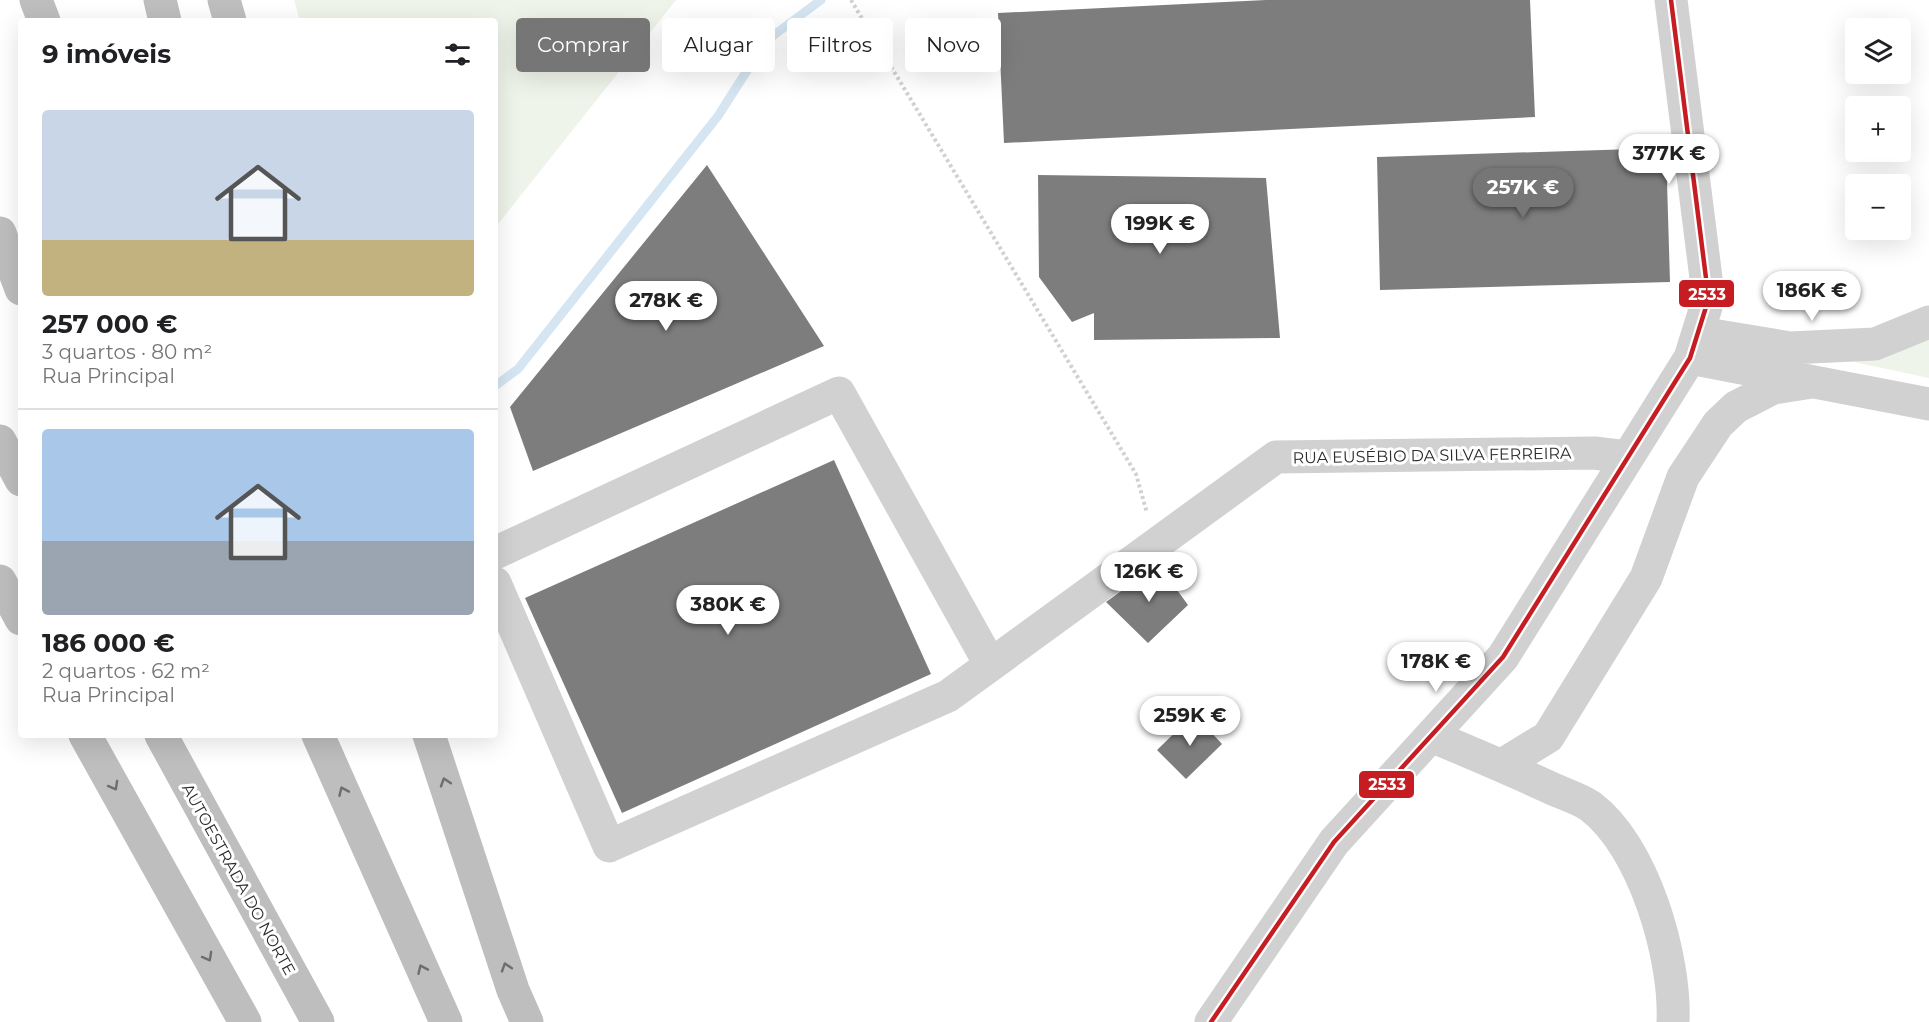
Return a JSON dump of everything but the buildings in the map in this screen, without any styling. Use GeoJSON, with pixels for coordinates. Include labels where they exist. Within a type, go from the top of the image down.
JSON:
{"type":"FeatureCollection","features":[{"type":"Feature","properties":{"kind":"highway"},"geometry":{"type":"LineString","coordinates":[[36,0],[43,18]]}},
{"type":"Feature","properties":{"kind":"highway"},"geometry":{"type":"LineString","coordinates":[[160,0],[164,18]]}},
{"type":"Feature","properties":{"kind":"highway"},"geometry":{"type":"LineString","coordinates":[[224,0],[229,18]]}},
{"type":"Feature","properties":{"kind":"highway"},"geometry":{"type":"LineString","coordinates":[[0,233],[18,281]]}},
{"type":"Feature","properties":{"kind":"highway"},"geometry":{"type":"LineString","coordinates":[[0,441],[18,474]]}},
{"type":"Feature","properties":{"kind":"highway"},"geometry":{"type":"LineString","coordinates":[[0,581],[18,614]]}},
{"type":"Feature","properties":{"kind":"highway"},"geometry":{"type":"LineString","coordinates":[[87,738],[245,1022]]}},
{"type":"Feature","properties":{"kind":"highway","name":"AUTOESTRADA DO NORTE"},"geometry":{"type":"LineString","coordinates":[[163,738],[318,1022]]}},
{"type":"Feature","properties":{"kind":"highway"},"geometry":{"type":"LineString","coordinates":[[319,738],[446,1022]]}},
{"type":"Feature","properties":{"kind":"highway"},"geometry":{"type":"LineString","coordinates":[[430,738],[513,990],[527,1022]]}},
{"type":"Feature","properties":{"kind":"street"},"geometry":{"type":"LineString","coordinates":[[1211,1022],[1334,842],[1503,657],[1695,345],[1707,286],[1671,0]]}},
{"type":"Feature","properties":{"kind":"street"},"geometry":{"type":"LineString","coordinates":[[1695,345],[1790,348],[1875,344],[1929,322]]}},
{"type":"Feature","properties":{"kind":"street"},"geometry":{"type":"LineString","coordinates":[[1695,345],[1812,382],[1929,404]]}},
{"type":"Feature","properties":{"kind":"street"},"geometry":{"type":"LineString","coordinates":[[1502,765],[1548,737],[1646,578],[1683,477],[1718,424],[1736,406],[1773,388],[1812,382]]}},
{"type":"Feature","properties":{"kind":"street"},"geometry":{"type":"LineString","coordinates":[[498,552],[839,393],[1000,656]]}},
{"type":"Feature","properties":{"kind":"street","name":"RUA EUSÉBIO DA SILVA FERREIRA"},"geometry":{"type":"LineString","coordinates":[[498,590],[609,846],[948,696],[1276,457],[1594,453],[1628,457]]}},
{"type":"Feature","properties":{"kind":"street"},"geometry":{"type":"LineString","coordinates":[[1431,736],[1502,765],[1590,806],[1628,849],[1664,937],[1674,995],[1673,1022]]}},
{"type":"Feature","properties":{"kind":"path"},"geometry":{"type":"LineString","coordinates":[[851,0],[1136,474],[1148,515],[1168,535]]}},
{"type":"Feature","properties":{"kind":"shaded area"},"geometry":{"type":"Polygon","coordinates":[[[294,0],[676,0],[650,33],[650,18],[516,18],[516,72],[619,72],[498,224],[498,18],[299,18],[294,0]]]}},
{"type":"Feature","properties":{"kind":"shaded area"},"geometry":{"type":"Polygon","coordinates":[[[1929,329],[1929,378],[1854,362],[1929,329]]]}},
{"type":"Feature","properties":{"kind":"waterway"},"geometry":{"type":"LineString","coordinates":[[498,384],[518,369],[718,116],[766,41],[821,0]]}},
{"type":"Feature","properties":{"kind":"transit line","name":"2533"},"geometry":{"type":"LineString","coordinates":[[1211,1022],[1334,842],[1503,657],[1690,358],[1706,307],[1707,286],[1671,0]]}}]}
